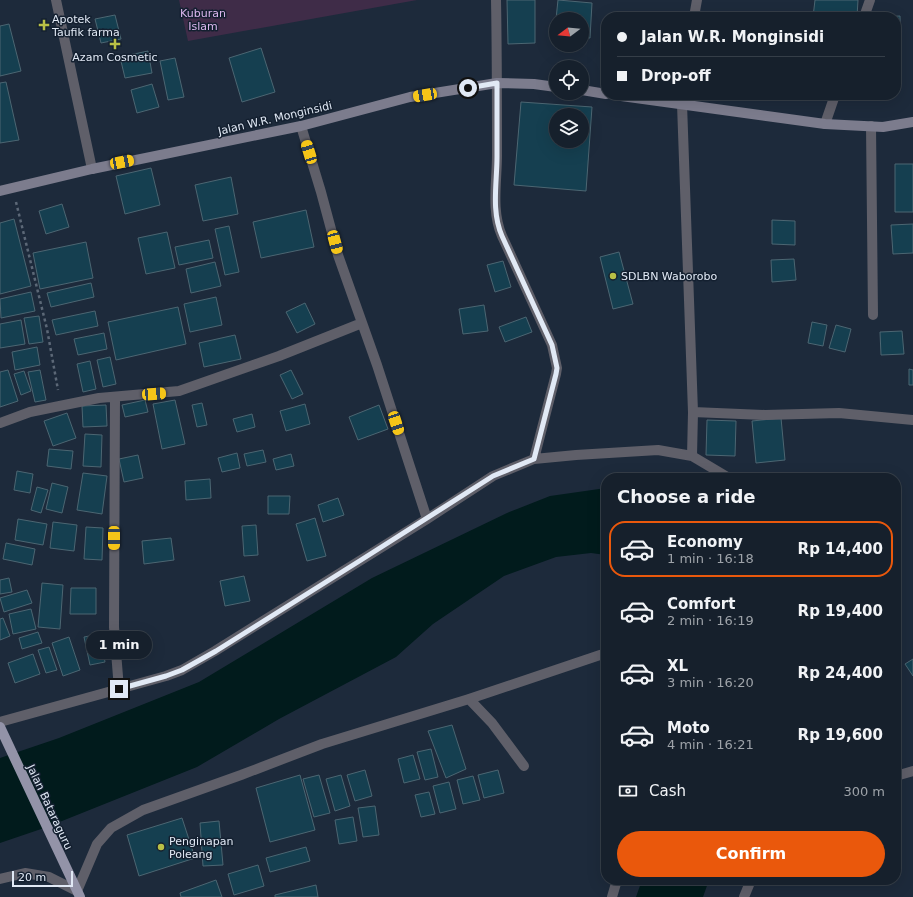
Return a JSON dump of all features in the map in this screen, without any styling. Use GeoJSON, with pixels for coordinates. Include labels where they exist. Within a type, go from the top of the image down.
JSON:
{"type":"FeatureCollection","features":[{"type":"Feature","properties":{"kind":"main road","name":"Jalan W.R. Monginsidi"},"geometry":{"type":"LineString","coordinates":[[0,192],[92,169],[301,126],[410,97],[497,83],[549,86]]}},
{"type":"Feature","properties":{"kind":"main road"},"geometry":{"type":"LineString","coordinates":[[589,91],[601,93]]}},
{"type":"Feature","properties":{"kind":"main road"},"geometry":{"type":"LineString","coordinates":[[682,100],[825,124],[871,126],[897,125],[913,122]]}},
{"type":"Feature","properties":{"kind":"main road","name":"Jalan Bataraguru"},"geometry":{"type":"LineString","coordinates":[[0,727],[78,894]]}},
{"type":"Feature","properties":{"kind":"street"},"geometry":{"type":"LineString","coordinates":[[56,0],[92,169]]}},
{"type":"Feature","properties":{"kind":"street"},"geometry":{"type":"LineString","coordinates":[[496,0],[497,157],[495,212],[502,236],[552,345],[557,368],[534,459]]}},
{"type":"Feature","properties":{"kind":"street"},"geometry":{"type":"LineString","coordinates":[[695,12],[696,0]]}},
{"type":"Feature","properties":{"kind":"street"},"geometry":{"type":"LineString","coordinates":[[866,12],[870,0]]}},
{"type":"Feature","properties":{"kind":"street"},"geometry":{"type":"LineString","coordinates":[[682,100],[693,412],[692,456]]}},
{"type":"Feature","properties":{"kind":"street"},"geometry":{"type":"LineString","coordinates":[[825,124],[833,100]]}},
{"type":"Feature","properties":{"kind":"street"},"geometry":{"type":"LineString","coordinates":[[301,126],[338,255],[377,365],[427,519]]}},
{"type":"Feature","properties":{"kind":"street"},"geometry":{"type":"LineString","coordinates":[[871,126],[873,315]]}},
{"type":"Feature","properties":{"kind":"street"},"geometry":{"type":"LineString","coordinates":[[0,423],[30,412],[99,398],[179,392],[279,356],[362,323]]}},
{"type":"Feature","properties":{"kind":"street"},"geometry":{"type":"LineString","coordinates":[[115,397],[114,626],[119,689]]}},
{"type":"Feature","properties":{"kind":"street"},"geometry":{"type":"LineString","coordinates":[[693,412],[765,415],[839,413],[913,420]]}},
{"type":"Feature","properties":{"kind":"street"},"geometry":{"type":"LineString","coordinates":[[0,722],[166,676],[182,670],[216,651],[493,476],[534,459],[658,450],[692,456],[721,473]]}},
{"type":"Feature","properties":{"kind":"street"},"geometry":{"type":"LineString","coordinates":[[0,879],[25,873],[49,877],[78,894],[97,844],[111,828],[143,810],[241,776],[322,744],[469,699],[601,655]]}},
{"type":"Feature","properties":{"kind":"street"},"geometry":{"type":"LineString","coordinates":[[469,699],[492,723],[524,766]]}},
{"type":"Feature","properties":{"kind":"street"},"geometry":{"type":"LineString","coordinates":[[901,775],[913,771]]}},
{"type":"Feature","properties":{"kind":"street"},"geometry":{"type":"LineString","coordinates":[[612,897],[616,885]]}},
{"type":"Feature","properties":{"kind":"street"},"geometry":{"type":"LineString","coordinates":[[744,897],[749,885]]}},
{"type":"Feature","properties":{"kind":"path"},"geometry":{"type":"LineString","coordinates":[[13,188],[47,329],[61,406]]}},
{"type":"Feature","properties":{"kind":"green space","name":"Kuburan Islam"},"geometry":{"type":"Polygon","coordinates":[[[179,0],[417,0],[188,41],[179,0]]]}},
{"type":"Feature","properties":{"kind":"shaded area"},"geometry":{"type":"Polygon","coordinates":[[[601,489],[601,554],[591,553],[556,557],[504,576],[433,624],[396,657],[279,719],[197,767],[47,827],[0,843],[0,758],[59,738],[199,682],[372,578],[507,513],[550,496],[601,489]]]}},
{"type":"Feature","properties":{"kind":"shaded area"},"geometry":{"type":"Polygon","coordinates":[[[640,885],[707,885],[703,897],[636,897],[640,885]]]}},
{"type":"Feature","properties":{"kind":"building"},"geometry":{"type":"Polygon","coordinates":[[[507,0],[535,0],[535,43],[508,44],[507,0]]]}},
{"type":"Feature","properties":{"kind":"building"},"geometry":{"type":"Polygon","coordinates":[[[558,0],[592,3],[590,38],[589,12],[557,12],[558,0]]]}},
{"type":"Feature","properties":{"kind":"building"},"geometry":{"type":"Polygon","coordinates":[[[815,0],[858,0],[857,12],[814,12],[815,0]]]}},
{"type":"Feature","properties":{"kind":"building"},"geometry":{"type":"Polygon","coordinates":[[[115,15],[121,39],[101,43],[95,19],[115,15]]]}},
{"type":"Feature","properties":{"kind":"building"},"geometry":{"type":"Polygon","coordinates":[[[9,24],[21,71],[0,76],[0,26],[9,24]]]}},
{"type":"Feature","properties":{"kind":"building"},"geometry":{"type":"Polygon","coordinates":[[[261,48],[275,92],[242,102],[229,58],[261,48]]]}},
{"type":"Feature","properties":{"kind":"building"},"geometry":{"type":"Polygon","coordinates":[[[148,51],[152,73],[125,78],[120,57],[148,51]]]}},
{"type":"Feature","properties":{"kind":"building"},"geometry":{"type":"Polygon","coordinates":[[[175,58],[184,97],[168,100],[160,61],[175,58]]]}},
{"type":"Feature","properties":{"kind":"building"},"geometry":{"type":"Polygon","coordinates":[[[6,82],[19,140],[0,143],[0,83],[6,82]]]}},
{"type":"Feature","properties":{"kind":"building"},"geometry":{"type":"Polygon","coordinates":[[[152,84],[159,107],[137,113],[131,90],[152,84]]]}},
{"type":"Feature","properties":{"kind":"building"},"geometry":{"type":"Polygon","coordinates":[[[521,102],[592,107],[586,191],[514,185],[521,102]]]}},
{"type":"Feature","properties":{"kind":"building"},"geometry":{"type":"Polygon","coordinates":[[[895,164],[913,164],[913,212],[895,212],[895,164]]]}},
{"type":"Feature","properties":{"kind":"building"},"geometry":{"type":"Polygon","coordinates":[[[151,168],[160,205],[125,214],[116,176],[151,168]]]}},
{"type":"Feature","properties":{"kind":"building"},"geometry":{"type":"Polygon","coordinates":[[[231,177],[238,214],[203,221],[195,185],[231,177]]]}},
{"type":"Feature","properties":{"kind":"building"},"geometry":{"type":"Polygon","coordinates":[[[62,204],[69,227],[46,234],[39,211],[62,204]]]}},
{"type":"Feature","properties":{"kind":"building"},"geometry":{"type":"Polygon","coordinates":[[[306,210],[314,247],[261,258],[253,222],[306,210]]]}},
{"type":"Feature","properties":{"kind":"building"},"geometry":{"type":"Polygon","coordinates":[[[14,219],[31,286],[0,294],[0,223],[14,219]]]}},
{"type":"Feature","properties":{"kind":"building"},"geometry":{"type":"Polygon","coordinates":[[[772,220],[795,221],[795,245],[772,244],[772,220]]]}},
{"type":"Feature","properties":{"kind":"building"},"geometry":{"type":"Polygon","coordinates":[[[913,224],[913,253],[893,254],[891,225],[913,224]]]}},
{"type":"Feature","properties":{"kind":"building"},"geometry":{"type":"Polygon","coordinates":[[[229,226],[239,272],[225,275],[215,229],[229,226]]]}},
{"type":"Feature","properties":{"kind":"building"},"geometry":{"type":"Polygon","coordinates":[[[167,232],[175,268],[146,274],[138,238],[167,232]]]}},
{"type":"Feature","properties":{"kind":"building"},"geometry":{"type":"Polygon","coordinates":[[[209,240],[213,258],[179,265],[175,247],[209,240]]]}},
{"type":"Feature","properties":{"kind":"building"},"geometry":{"type":"Polygon","coordinates":[[[86,242],[93,278],[40,289],[33,253],[86,242]]]}},
{"type":"Feature","properties":{"kind":"building"},"geometry":{"type":"Polygon","coordinates":[[[619,252],[633,304],[613,309],[600,257],[619,252]]]}},
{"type":"Feature","properties":{"kind":"building"},"geometry":{"type":"Polygon","coordinates":[[[794,259],[796,280],[772,282],[771,260],[794,259]]]}},
{"type":"Feature","properties":{"kind":"building"},"geometry":{"type":"Polygon","coordinates":[[[503,261],[511,287],[495,292],[487,265],[503,261]]]}},
{"type":"Feature","properties":{"kind":"building"},"geometry":{"type":"Polygon","coordinates":[[[215,262],[221,286],[191,293],[186,269],[215,262]]]}},
{"type":"Feature","properties":{"kind":"building"},"geometry":{"type":"Polygon","coordinates":[[[91,283],[94,297],[51,307],[47,293],[91,283]]]}},
{"type":"Feature","properties":{"kind":"building"},"geometry":{"type":"Polygon","coordinates":[[[31,292],[35,311],[1,318],[0,299],[31,292]]]}},
{"type":"Feature","properties":{"kind":"building"},"geometry":{"type":"Polygon","coordinates":[[[216,297],[222,325],[190,332],[184,304],[216,297]]]}},
{"type":"Feature","properties":{"kind":"building"},"geometry":{"type":"Polygon","coordinates":[[[305,303],[315,324],[297,333],[286,312],[305,303]]]}},
{"type":"Feature","properties":{"kind":"building"},"geometry":{"type":"Polygon","coordinates":[[[484,305],[488,331],[463,334],[459,309],[484,305]]]}},
{"type":"Feature","properties":{"kind":"building"},"geometry":{"type":"Polygon","coordinates":[[[178,307],[186,344],[116,360],[108,322],[178,307]]]}},
{"type":"Feature","properties":{"kind":"building"},"geometry":{"type":"Polygon","coordinates":[[[95,311],[98,326],[56,335],[52,320],[95,311]]]}},
{"type":"Feature","properties":{"kind":"building"},"geometry":{"type":"Polygon","coordinates":[[[39,316],[43,342],[29,344],[24,318],[39,316]]]}},
{"type":"Feature","properties":{"kind":"building"},"geometry":{"type":"Polygon","coordinates":[[[526,317],[532,332],[505,342],[499,327],[526,317]]]}},
{"type":"Feature","properties":{"kind":"building"},"geometry":{"type":"Polygon","coordinates":[[[21,320],[25,344],[0,348],[0,324],[21,320]]]}},
{"type":"Feature","properties":{"kind":"building"},"geometry":{"type":"Polygon","coordinates":[[[812,322],[827,325],[823,346],[808,343],[812,322]]]}},
{"type":"Feature","properties":{"kind":"building"},"geometry":{"type":"Polygon","coordinates":[[[836,325],[851,329],[845,352],[829,348],[836,325]]]}},
{"type":"Feature","properties":{"kind":"building"},"geometry":{"type":"Polygon","coordinates":[[[902,331],[904,354],[881,355],[880,332],[902,331]]]}},
{"type":"Feature","properties":{"kind":"building"},"geometry":{"type":"Polygon","coordinates":[[[104,333],[107,349],[78,355],[74,339],[104,333]]]}},
{"type":"Feature","properties":{"kind":"building"},"geometry":{"type":"Polygon","coordinates":[[[235,335],[241,359],[204,367],[199,343],[235,335]]]}},
{"type":"Feature","properties":{"kind":"building"},"geometry":{"type":"Polygon","coordinates":[[[37,347],[40,365],[15,370],[12,352],[37,347]]]}},
{"type":"Feature","properties":{"kind":"building"},"geometry":{"type":"Polygon","coordinates":[[[110,357],[116,384],[103,387],[97,360],[110,357]]]}},
{"type":"Feature","properties":{"kind":"building"},"geometry":{"type":"Polygon","coordinates":[[[90,361],[96,389],[83,392],[77,364],[90,361]]]}},
{"type":"Feature","properties":{"kind":"building"},"geometry":{"type":"Polygon","coordinates":[[[909,369],[913,370],[913,385],[909,385],[909,369]]]}},
{"type":"Feature","properties":{"kind":"building"},"geometry":{"type":"Polygon","coordinates":[[[8,370],[18,401],[0,407],[0,372],[8,370]]]}},
{"type":"Feature","properties":{"kind":"building"},"geometry":{"type":"Polygon","coordinates":[[[40,370],[46,400],[35,402],[28,372],[40,370]]]}},
{"type":"Feature","properties":{"kind":"building"},"geometry":{"type":"Polygon","coordinates":[[[291,370],[303,394],[292,399],[280,375],[291,370]]]}},
{"type":"Feature","properties":{"kind":"building"},"geometry":{"type":"Polygon","coordinates":[[[24,371],[31,391],[21,395],[14,374],[24,371]]]}},
{"type":"Feature","properties":{"kind":"building"},"geometry":{"type":"Polygon","coordinates":[[[145,400],[148,412],[125,417],[122,405],[145,400]]]}},
{"type":"Feature","properties":{"kind":"building"},"geometry":{"type":"Polygon","coordinates":[[[175,400],[185,444],[162,449],[153,404],[175,400]]]}},
{"type":"Feature","properties":{"kind":"building"},"geometry":{"type":"Polygon","coordinates":[[[202,403],[207,425],[197,427],[192,405],[202,403]]]}},
{"type":"Feature","properties":{"kind":"building"},"geometry":{"type":"Polygon","coordinates":[[[305,404],[310,424],[286,431],[280,411],[305,404]]]}},
{"type":"Feature","properties":{"kind":"building"},"geometry":{"type":"Polygon","coordinates":[[[106,405],[107,426],[83,427],[82,406],[106,405]]]}},
{"type":"Feature","properties":{"kind":"building"},"geometry":{"type":"Polygon","coordinates":[[[379,405],[388,429],[358,440],[349,417],[379,405]]]}},
{"type":"Feature","properties":{"kind":"building"},"geometry":{"type":"Polygon","coordinates":[[[67,413],[76,438],[53,446],[44,421],[67,413]]]}},
{"type":"Feature","properties":{"kind":"building"},"geometry":{"type":"Polygon","coordinates":[[[252,414],[255,427],[237,432],[233,419],[252,414]]]}},
{"type":"Feature","properties":{"kind":"building"},"geometry":{"type":"Polygon","coordinates":[[[781,418],[785,460],[756,463],[752,421],[781,418]]]}},
{"type":"Feature","properties":{"kind":"building"},"geometry":{"type":"Polygon","coordinates":[[[707,420],[736,421],[735,456],[706,455],[707,420]]]}},
{"type":"Feature","properties":{"kind":"building"},"geometry":{"type":"Polygon","coordinates":[[[85,434],[102,435],[101,467],[83,466],[85,434]]]}},
{"type":"Feature","properties":{"kind":"building"},"geometry":{"type":"Polygon","coordinates":[[[49,449],[73,451],[71,469],[47,466],[49,449]]]}},
{"type":"Feature","properties":{"kind":"building"},"geometry":{"type":"Polygon","coordinates":[[[263,450],[266,462],[247,466],[244,454],[263,450]]]}},
{"type":"Feature","properties":{"kind":"building"},"geometry":{"type":"Polygon","coordinates":[[[237,453],[240,468],[222,472],[218,458],[237,453]]]}},
{"type":"Feature","properties":{"kind":"building"},"geometry":{"type":"Polygon","coordinates":[[[291,454],[294,466],[276,470],[273,459],[291,454]]]}},
{"type":"Feature","properties":{"kind":"building"},"geometry":{"type":"Polygon","coordinates":[[[138,455],[143,478],[124,482],[119,459],[138,455]]]}},
{"type":"Feature","properties":{"kind":"building"},"geometry":{"type":"Polygon","coordinates":[[[17,471],[33,474],[30,493],[14,490],[17,471]]]}},
{"type":"Feature","properties":{"kind":"building"},"geometry":{"type":"Polygon","coordinates":[[[83,473],[107,476],[102,514],[77,510],[83,473]]]}},
{"type":"Feature","properties":{"kind":"building"},"geometry":{"type":"Polygon","coordinates":[[[210,479],[211,498],[186,500],[185,481],[210,479]]]}},
{"type":"Feature","properties":{"kind":"building"},"geometry":{"type":"Polygon","coordinates":[[[52,483],[68,487],[62,513],[46,509],[52,483]]]}},
{"type":"Feature","properties":{"kind":"building"},"geometry":{"type":"Polygon","coordinates":[[[37,487],[48,490],[41,513],[31,510],[37,487]]]}},
{"type":"Feature","properties":{"kind":"building"},"geometry":{"type":"Polygon","coordinates":[[[268,496],[290,496],[289,514],[268,514],[268,496]]]}},
{"type":"Feature","properties":{"kind":"building"},"geometry":{"type":"Polygon","coordinates":[[[338,498],[344,515],[323,522],[318,505],[338,498]]]}},
{"type":"Feature","properties":{"kind":"building"},"geometry":{"type":"Polygon","coordinates":[[[315,518],[326,556],[307,561],[296,524],[315,518]]]}},
{"type":"Feature","properties":{"kind":"building"},"geometry":{"type":"Polygon","coordinates":[[[18,519],[47,524],[43,545],[15,540],[18,519]]]}},
{"type":"Feature","properties":{"kind":"building"},"geometry":{"type":"Polygon","coordinates":[[[53,522],[77,525],[74,551],[50,548],[53,522]]]}},
{"type":"Feature","properties":{"kind":"building"},"geometry":{"type":"Polygon","coordinates":[[[256,525],[258,555],[244,556],[242,526],[256,525]]]}},
{"type":"Feature","properties":{"kind":"building"},"geometry":{"type":"Polygon","coordinates":[[[86,527],[103,528],[102,560],[84,559],[86,527]]]}},
{"type":"Feature","properties":{"kind":"building"},"geometry":{"type":"Polygon","coordinates":[[[171,538],[174,560],[144,564],[142,541],[171,538]]]}},
{"type":"Feature","properties":{"kind":"building"},"geometry":{"type":"Polygon","coordinates":[[[6,543],[35,549],[32,565],[3,559],[6,543]]]}},
{"type":"Feature","properties":{"kind":"building"},"geometry":{"type":"Polygon","coordinates":[[[244,576],[250,601],[225,606],[220,581],[244,576]]]}},
{"type":"Feature","properties":{"kind":"building"},"geometry":{"type":"Polygon","coordinates":[[[9,578],[12,592],[0,594],[0,580],[9,578]]]}},
{"type":"Feature","properties":{"kind":"building"},"geometry":{"type":"Polygon","coordinates":[[[42,583],[63,585],[60,629],[38,627],[42,583]]]}},
{"type":"Feature","properties":{"kind":"building"},"geometry":{"type":"Polygon","coordinates":[[[71,588],[96,588],[96,614],[70,614],[71,588]]]}},
{"type":"Feature","properties":{"kind":"building"},"geometry":{"type":"Polygon","coordinates":[[[27,590],[32,603],[4,612],[0,598],[27,590]]]}},
{"type":"Feature","properties":{"kind":"building"},"geometry":{"type":"Polygon","coordinates":[[[31,609],[36,629],[13,634],[9,614],[31,609]]]}},
{"type":"Feature","properties":{"kind":"building"},"geometry":{"type":"Polygon","coordinates":[[[3,618],[10,636],[0,640],[0,619],[3,618]]]}},
{"type":"Feature","properties":{"kind":"building"},"geometry":{"type":"Polygon","coordinates":[[[38,632],[42,643],[22,649],[19,638],[38,632]]]}},
{"type":"Feature","properties":{"kind":"building"},"geometry":{"type":"Polygon","coordinates":[[[100,634],[105,662],[90,665],[84,637],[100,634]]]}},
{"type":"Feature","properties":{"kind":"building"},"geometry":{"type":"Polygon","coordinates":[[[69,637],[80,670],[63,676],[52,643],[69,637]]]}},
{"type":"Feature","properties":{"kind":"building"},"geometry":{"type":"Polygon","coordinates":[[[49,647],[57,670],[46,673],[38,650],[49,647]]]}},
{"type":"Feature","properties":{"kind":"building"},"geometry":{"type":"Polygon","coordinates":[[[33,654],[40,674],[15,683],[8,663],[33,654]]]}},
{"type":"Feature","properties":{"kind":"building"},"geometry":{"type":"Polygon","coordinates":[[[913,659],[913,676],[905,664],[913,659]]]}},
{"type":"Feature","properties":{"kind":"building"},"geometry":{"type":"Polygon","coordinates":[[[452,725],[466,769],[446,778],[428,731],[452,725]]]}},
{"type":"Feature","properties":{"kind":"building"},"geometry":{"type":"Polygon","coordinates":[[[431,749],[438,777],[425,780],[417,752],[431,749]]]}},
{"type":"Feature","properties":{"kind":"building"},"geometry":{"type":"Polygon","coordinates":[[[413,755],[420,779],[404,783],[398,759],[413,755]]]}},
{"type":"Feature","properties":{"kind":"building"},"geometry":{"type":"Polygon","coordinates":[[[365,770],[372,796],[355,801],[347,775],[365,770]]]}},
{"type":"Feature","properties":{"kind":"building"},"geometry":{"type":"Polygon","coordinates":[[[498,770],[504,793],[484,798],[478,775],[498,770]]]}},
{"type":"Feature","properties":{"kind":"building"},"geometry":{"type":"Polygon","coordinates":[[[300,775],[315,830],[270,842],[256,788],[300,775]]]}},
{"type":"Feature","properties":{"kind":"building"},"geometry":{"type":"Polygon","coordinates":[[[319,775],[330,813],[314,817],[303,779],[319,775]]]}},
{"type":"Feature","properties":{"kind":"building"},"geometry":{"type":"Polygon","coordinates":[[[341,775],[350,806],[335,811],[326,779],[341,775]]]}},
{"type":"Feature","properties":{"kind":"building"},"geometry":{"type":"Polygon","coordinates":[[[473,776],[480,800],[463,804],[457,780],[473,776]]]}},
{"type":"Feature","properties":{"kind":"building"},"geometry":{"type":"Polygon","coordinates":[[[449,782],[456,809],[440,813],[433,786],[449,782]]]}},
{"type":"Feature","properties":{"kind":"building"},"geometry":{"type":"Polygon","coordinates":[[[429,792],[435,814],[421,817],[415,795],[429,792]]]}},
{"type":"Feature","properties":{"kind":"building"},"geometry":{"type":"Polygon","coordinates":[[[375,806],[379,835],[363,837],[358,808],[375,806]]]}},
{"type":"Feature","properties":{"kind":"building"},"geometry":{"type":"Polygon","coordinates":[[[353,817],[357,841],[339,844],[335,820],[353,817]]]}},
{"type":"Feature","properties":{"kind":"building","name":"Penginapan Poleang"},"geometry":{"type":"Polygon","coordinates":[[[182,818],[195,858],[139,876],[127,835],[182,818]]]}},
{"type":"Feature","properties":{"kind":"building"},"geometry":{"type":"Polygon","coordinates":[[[219,821],[223,865],[203,866],[200,823],[219,821]]]}},
{"type":"Feature","properties":{"kind":"building"},"geometry":{"type":"Polygon","coordinates":[[[306,847],[310,861],[270,872],[266,858],[306,847]]]}},
{"type":"Feature","properties":{"kind":"building"},"geometry":{"type":"Polygon","coordinates":[[[258,865],[264,886],[234,895],[228,874],[258,865]]]}},
{"type":"Feature","properties":{"kind":"building"},"geometry":{"type":"Polygon","coordinates":[[[216,880],[222,897],[181,897],[180,893],[216,880]]]}},
{"type":"Feature","properties":{"kind":"building"},"geometry":{"type":"Polygon","coordinates":[[[316,885],[318,897],[275,897],[275,895],[316,885]]]}},
{"type":"Feature","properties":{"kind":"place","name":"Apotek Taufik farma"},"geometry":{"type":"Point","coordinates":[44,25]}},
{"type":"Feature","properties":{"kind":"place","name":"Azam Cosmetic"},"geometry":{"type":"Point","coordinates":[115,44]}},
{"type":"Feature","properties":{"kind":"place","name":"SDLBN Waborobo"},"geometry":{"type":"Point","coordinates":[613,276]}},
{"type":"Feature","properties":{"kind":"place","name":"Penginapan Poleang"},"geometry":{"type":"Point","coordinates":[161,847]}},
{"type":"Feature","properties":{"kind":"route"},"geometry":{"type":"LineString","coordinates":[[119,689],[182,670],[216,651],[493,476],[534,459],[556,374],[557,368],[554,351],[497,222],[495,212],[497,83],[468,88]]}}]}
